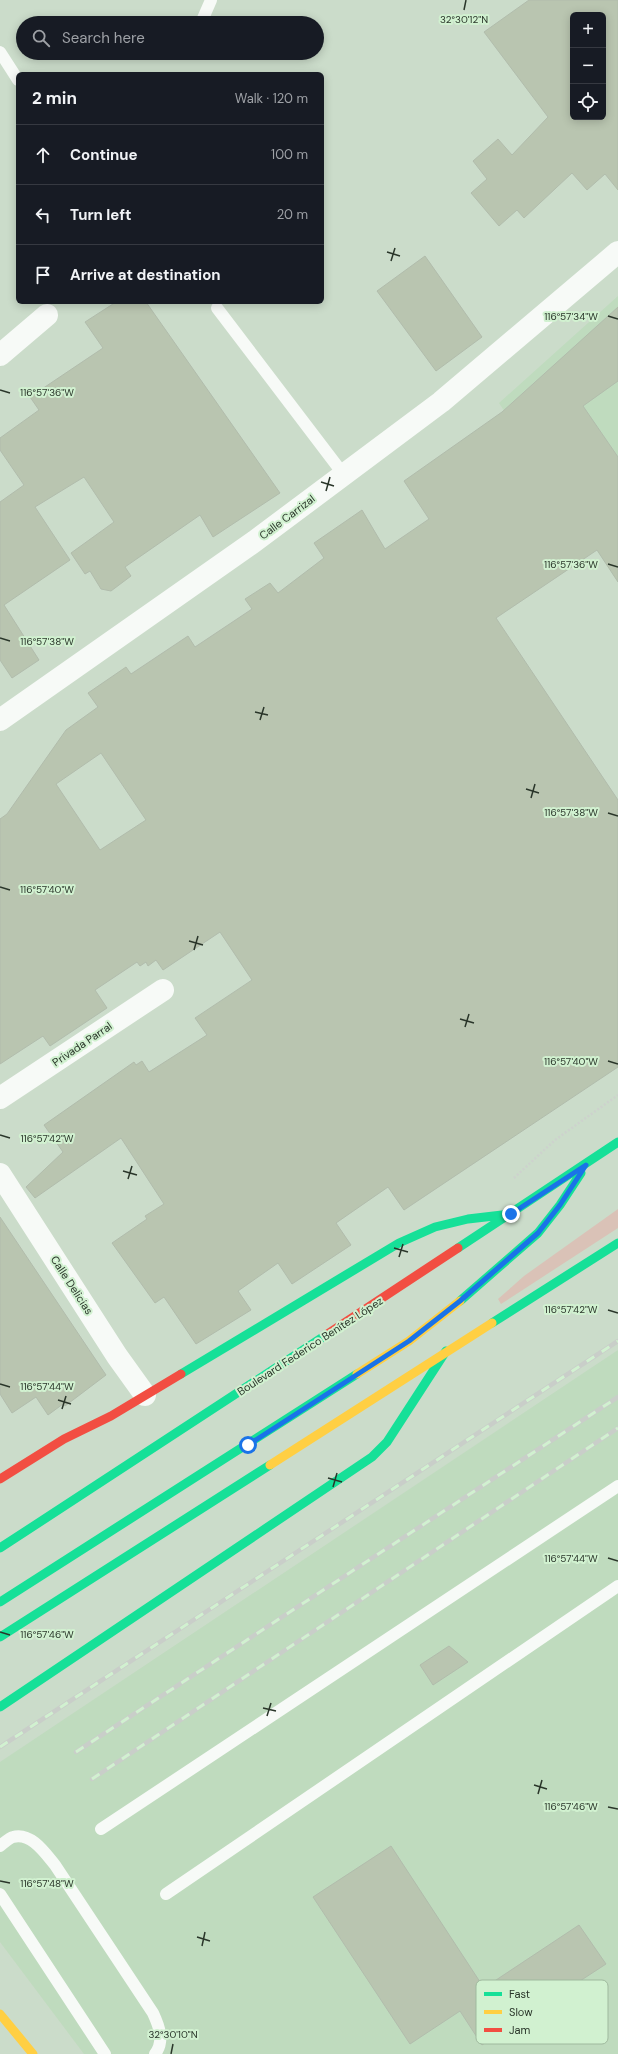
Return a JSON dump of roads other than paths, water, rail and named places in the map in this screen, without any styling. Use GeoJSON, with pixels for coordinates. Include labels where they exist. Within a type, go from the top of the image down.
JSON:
{"type":"FeatureCollection","features":[{"type":"Feature","properties":{"kind":"main road","name":"Boulevard Federico Benítez López"},"geometry":{"type":"LineString","coordinates":[[0,1548],[586,1165],[618,1142]]}},
{"type":"Feature","properties":{"kind":"main road"},"geometry":{"type":"LineString","coordinates":[[0,1602],[409,1341],[466,1296],[538,1233],[560,1205],[586,1165]]}},
{"type":"Feature","properties":{"kind":"main road"},"geometry":{"type":"LineString","coordinates":[[0,1480],[64,1439],[111,1416],[399,1243],[435,1227],[468,1219],[511,1214]]}},
{"type":"Feature","properties":{"kind":"main road"},"geometry":{"type":"LineString","coordinates":[[0,1637],[193,1515],[446,1351],[618,1243]]}},
{"type":"Feature","properties":{"kind":"main road"},"geometry":{"type":"LineString","coordinates":[[0,1707],[372,1457],[391,1436],[446,1351]]}},
{"type":"Feature","properties":{"kind":"main road"},"geometry":{"type":"LineString","coordinates":[[0,2014],[33,2054]]}},
{"type":"Feature","properties":{"kind":"street","name":"Calle Carrizal"},"geometry":{"type":"LineString","coordinates":[[0,720],[249,545],[442,402],[618,252]]}},
{"type":"Feature","properties":{"kind":"street"},"geometry":{"type":"LineString","coordinates":[[0,355],[47,315]]}},
{"type":"Feature","properties":{"kind":"street","name":"Privada Parral"},"geometry":{"type":"LineString","coordinates":[[0,1098],[163,990]]}},
{"type":"Feature","properties":{"kind":"street","name":"Calle Delicias"},"geometry":{"type":"LineString","coordinates":[[0,1174],[117,1356],[145,1395]]}},
{"type":"Feature","properties":{"kind":"lane"},"geometry":{"type":"LineString","coordinates":[[204,16],[211,0]]}},
{"type":"Feature","properties":{"kind":"lane"},"geometry":{"type":"LineString","coordinates":[[0,52],[16,77]]}},
{"type":"Feature","properties":{"kind":"lane"},"geometry":{"type":"LineString","coordinates":[[217,308],[344,475]]}},
{"type":"Feature","properties":{"kind":"lane"},"geometry":{"type":"LineString","coordinates":[[101,1829],[618,1486]]}},
{"type":"Feature","properties":{"kind":"lane"},"geometry":{"type":"LineString","coordinates":[[166,1894],[618,1586]]}},
{"type":"Feature","properties":{"kind":"lane"},"geometry":{"type":"LineString","coordinates":[[0,1846],[13,1837],[23,1837],[41,1848],[55,1864],[153,2013],[159,2025],[161,2037],[159,2049],[155,2054]]}},
{"type":"Feature","properties":{"kind":"lane"},"geometry":{"type":"LineString","coordinates":[[0,1894],[105,2054]]}},
{"type":"Feature","properties":{"kind":"railway"},"geometry":{"type":"LineString","coordinates":[[0,1747],[618,1341]]}},
{"type":"Feature","properties":{"kind":"railway"},"geometry":{"type":"LineString","coordinates":[[76,1752],[618,1397]]}},
{"type":"Feature","properties":{"kind":"railway"},"geometry":{"type":"LineString","coordinates":[[92,1779],[618,1428]]}}]}
